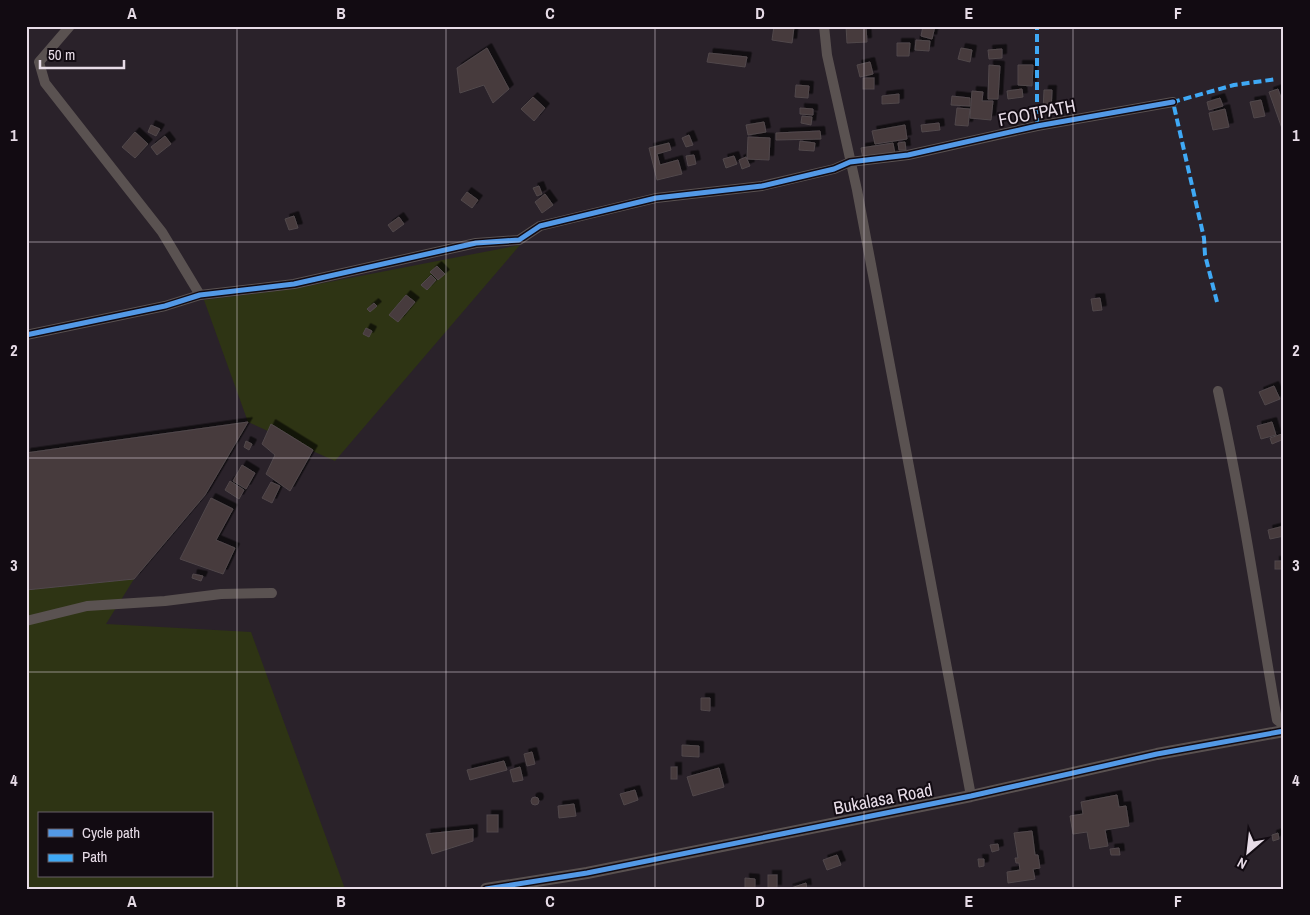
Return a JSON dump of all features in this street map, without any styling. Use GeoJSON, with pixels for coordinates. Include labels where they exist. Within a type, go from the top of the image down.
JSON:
{"type":"FeatureCollection","features":[{"type":"Feature","properties":{"kind":"street"},"geometry":{"type":"LineString","coordinates":[[70,26],[39,62],[46,83],[162,232],[200,295]]}},
{"type":"Feature","properties":{"kind":"street"},"geometry":{"type":"LineString","coordinates":[[824,26],[827,55],[905,437],[971,796]]}},
{"type":"Feature","properties":{"kind":"street","name":"FOOTPATH"},"geometry":{"type":"LineString","coordinates":[[26,335],[165,306],[200,295],[294,284],[476,243],[519,240],[540,226],[656,198],[762,186],[834,170],[850,162],[908,155],[1037,126],[1173,102]]}},
{"type":"Feature","properties":{"kind":"street"},"geometry":{"type":"LineString","coordinates":[[1218,391],[1237,475],[1251,571],[1277,720],[1284,725]]}},
{"type":"Feature","properties":{"kind":"street"},"geometry":{"type":"LineString","coordinates":[[26,621],[86,606],[222,594],[272,593]]}},
{"type":"Feature","properties":{"kind":"street","name":"Bukalasa Road"},"geometry":{"type":"LineString","coordinates":[[486,889],[587,873],[971,796],[1157,754],[1284,732]]}},
{"type":"Feature","properties":{"kind":"green space"},"geometry":{"type":"Polygon","coordinates":[[[520,245],[335,461],[248,422],[204,300],[293,289],[520,245]]]}},
{"type":"Feature","properties":{"kind":"green space"},"geometry":{"type":"Polygon","coordinates":[[[134,579],[106,624],[251,632],[345,889],[26,889],[26,590],[134,579]]]}},
{"type":"Feature","properties":{"kind":"building"},"geometry":{"type":"Polygon","coordinates":[[[774,26],[794,27],[792,43],[772,40],[774,26]]]}},
{"type":"Feature","properties":{"kind":"building"},"geometry":{"type":"Polygon","coordinates":[[[846,26],[866,26],[867,42],[847,43],[846,26]]]}},
{"type":"Feature","properties":{"kind":"building"},"geometry":{"type":"Polygon","coordinates":[[[923,26],[935,26],[932,39],[921,36],[923,26]]]}},
{"type":"Feature","properties":{"kind":"building"},"geometry":{"type":"Polygon","coordinates":[[[916,40],[930,41],[929,51],[915,50],[916,40]]]}},
{"type":"Feature","properties":{"kind":"building"},"geometry":{"type":"Polygon","coordinates":[[[897,43],[910,43],[909,56],[897,56],[897,43]]]}},
{"type":"Feature","properties":{"kind":"building"},"geometry":{"type":"Polygon","coordinates":[[[487,48],[509,89],[493,103],[484,85],[460,93],[457,68],[487,48]]]}},
{"type":"Feature","properties":{"kind":"building"},"geometry":{"type":"Polygon","coordinates":[[[961,48],[972,50],[970,62],[958,59],[961,48]]]}},
{"type":"Feature","properties":{"kind":"building"},"geometry":{"type":"Polygon","coordinates":[[[1002,49],[1002,58],[989,59],[988,50],[1002,49]]]}},
{"type":"Feature","properties":{"kind":"building"},"geometry":{"type":"Polygon","coordinates":[[[709,53],[747,57],[745,67],[707,62],[709,53]]]}},
{"type":"Feature","properties":{"kind":"building"},"geometry":{"type":"Polygon","coordinates":[[[870,62],[873,74],[860,77],[857,65],[870,62]]]}},
{"type":"Feature","properties":{"kind":"building"},"geometry":{"type":"Polygon","coordinates":[[[989,65],[1000,66],[998,99],[988,99],[989,65]]]}},
{"type":"Feature","properties":{"kind":"building"},"geometry":{"type":"Polygon","coordinates":[[[1018,65],[1033,65],[1032,86],[1018,85],[1018,65]]]}},
{"type":"Feature","properties":{"kind":"building"},"geometry":{"type":"Polygon","coordinates":[[[863,78],[874,78],[874,89],[863,89],[863,78]]]}},
{"type":"Feature","properties":{"kind":"building"},"geometry":{"type":"Polygon","coordinates":[[[796,85],[809,86],[808,98],[795,97],[796,85]]]}},
{"type":"Feature","properties":{"kind":"building"},"geometry":{"type":"Polygon","coordinates":[[[1022,89],[1023,97],[1008,99],[1007,91],[1022,89]]]}},
{"type":"Feature","properties":{"kind":"building"},"geometry":{"type":"Polygon","coordinates":[[[1278,89],[1284,106],[1284,134],[1269,92],[1278,89]]]}},
{"type":"Feature","properties":{"kind":"building"},"geometry":{"type":"Polygon","coordinates":[[[1044,90],[1052,90],[1051,113],[1043,113],[1044,90]]]}},
{"type":"Feature","properties":{"kind":"building"},"geometry":{"type":"Polygon","coordinates":[[[972,91],[983,92],[982,101],[993,101],[991,120],[970,118],[972,91]]]}},
{"type":"Feature","properties":{"kind":"building"},"geometry":{"type":"Polygon","coordinates":[[[899,94],[899,103],[882,104],[882,96],[899,94]]]}},
{"type":"Feature","properties":{"kind":"building"},"geometry":{"type":"Polygon","coordinates":[[[952,96],[970,98],[970,106],[951,105],[952,96]]]}},
{"type":"Feature","properties":{"kind":"building"},"geometry":{"type":"Polygon","coordinates":[[[533,97],[545,108],[534,121],[521,109],[533,97]]]}},
{"type":"Feature","properties":{"kind":"building"},"geometry":{"type":"Polygon","coordinates":[[[1220,98],[1223,106],[1209,110],[1207,102],[1220,98]]]}},
{"type":"Feature","properties":{"kind":"building"},"geometry":{"type":"Polygon","coordinates":[[[1261,100],[1265,116],[1254,118],[1250,102],[1261,100]]]}},
{"type":"Feature","properties":{"kind":"building"},"geometry":{"type":"Polygon","coordinates":[[[800,108],[813,109],[813,115],[800,114],[800,108]]]}},
{"type":"Feature","properties":{"kind":"building"},"geometry":{"type":"Polygon","coordinates":[[[957,108],[970,109],[968,126],[955,125],[957,108]]]}},
{"type":"Feature","properties":{"kind":"building"},"geometry":{"type":"Polygon","coordinates":[[[1225,109],[1229,127],[1213,130],[1209,113],[1225,109]]]}},
{"type":"Feature","properties":{"kind":"building"},"geometry":{"type":"Polygon","coordinates":[[[802,116],[812,117],[811,125],[801,123],[802,116]]]}},
{"type":"Feature","properties":{"kind":"building"},"geometry":{"type":"Polygon","coordinates":[[[764,122],[766,132],[748,135],[746,125],[764,122]]]}},
{"type":"Feature","properties":{"kind":"building"},"geometry":{"type":"Polygon","coordinates":[[[939,123],[940,130],[922,132],[921,125],[939,123]]]}},
{"type":"Feature","properties":{"kind":"building"},"geometry":{"type":"Polygon","coordinates":[[[151,125],[160,129],[156,136],[148,132],[151,125]]]}},
{"type":"Feature","properties":{"kind":"building"},"geometry":{"type":"Polygon","coordinates":[[[905,125],[907,139],[875,144],[872,131],[905,125]]]}},
{"type":"Feature","properties":{"kind":"building"},"geometry":{"type":"Polygon","coordinates":[[[820,131],[821,139],[776,140],[776,133],[820,131]]]}},
{"type":"Feature","properties":{"kind":"building"},"geometry":{"type":"Polygon","coordinates":[[[135,132],[148,144],[135,158],[122,147],[135,132]]]}},
{"type":"Feature","properties":{"kind":"building"},"geometry":{"type":"Polygon","coordinates":[[[689,135],[693,145],[686,147],[682,138],[689,135]]]}},
{"type":"Feature","properties":{"kind":"building"},"geometry":{"type":"Polygon","coordinates":[[[165,136],[171,144],[157,155],[151,147],[165,136]]]}},
{"type":"Feature","properties":{"kind":"building"},"geometry":{"type":"Polygon","coordinates":[[[748,137],[770,138],[769,160],[747,159],[748,137]]]}},
{"type":"Feature","properties":{"kind":"building"},"geometry":{"type":"Polygon","coordinates":[[[800,141],[815,143],[814,151],[799,150],[800,141]]]}},
{"type":"Feature","properties":{"kind":"building"},"geometry":{"type":"Polygon","coordinates":[[[905,142],[906,150],[899,150],[898,143],[905,142]]]}},
{"type":"Feature","properties":{"kind":"building"},"geometry":{"type":"Polygon","coordinates":[[[669,143],[671,150],[657,154],[660,165],[678,160],[682,174],[657,180],[649,148],[669,143]]]}},
{"type":"Feature","properties":{"kind":"building"},"geometry":{"type":"Polygon","coordinates":[[[893,143],[895,154],[863,159],[861,148],[893,143]]]}},
{"type":"Feature","properties":{"kind":"building"},"geometry":{"type":"Polygon","coordinates":[[[694,155],[696,164],[688,166],[686,156],[694,155]]]}},
{"type":"Feature","properties":{"kind":"building"},"geometry":{"type":"Polygon","coordinates":[[[734,156],[737,164],[726,168],[723,159],[734,156]]]}},
{"type":"Feature","properties":{"kind":"building"},"geometry":{"type":"Polygon","coordinates":[[[746,157],[750,166],[742,169],[739,160],[746,157]]]}},
{"type":"Feature","properties":{"kind":"building"},"geometry":{"type":"Polygon","coordinates":[[[539,186],[542,194],[537,196],[533,188],[539,186]]]}},
{"type":"Feature","properties":{"kind":"building"},"geometry":{"type":"Polygon","coordinates":[[[467,192],[478,200],[472,208],[461,200],[467,192]]]}},
{"type":"Feature","properties":{"kind":"building"},"geometry":{"type":"Polygon","coordinates":[[[545,194],[553,205],[542,213],[535,202],[545,194]]]}},
{"type":"Feature","properties":{"kind":"building"},"geometry":{"type":"Polygon","coordinates":[[[294,216],[298,228],[289,230],[285,219],[294,216]]]}},
{"type":"Feature","properties":{"kind":"building"},"geometry":{"type":"Polygon","coordinates":[[[399,217],[404,224],[393,232],[388,225],[399,217]]]}},
{"type":"Feature","properties":{"kind":"building"},"geometry":{"type":"Polygon","coordinates":[[[437,266],[445,274],[438,280],[430,272],[437,266]]]}},
{"type":"Feature","properties":{"kind":"building"},"geometry":{"type":"Polygon","coordinates":[[[431,275],[436,280],[427,290],[421,285],[431,275]]]}},
{"type":"Feature","properties":{"kind":"building"},"geometry":{"type":"Polygon","coordinates":[[[406,295],[415,302],[398,322],[389,315],[406,295]]]}},
{"type":"Feature","properties":{"kind":"building"},"geometry":{"type":"Polygon","coordinates":[[[1100,298],[1102,310],[1093,311],[1091,299],[1100,298]]]}},
{"type":"Feature","properties":{"kind":"building"},"geometry":{"type":"Polygon","coordinates":[[[374,303],[377,306],[370,312],[367,309],[374,303]]]}},
{"type":"Feature","properties":{"kind":"building"},"geometry":{"type":"Polygon","coordinates":[[[366,328],[372,331],[369,337],[363,334],[366,328]]]}},
{"type":"Feature","properties":{"kind":"building"},"geometry":{"type":"Polygon","coordinates":[[[1274,386],[1280,399],[1265,405],[1259,392],[1274,386]]]}},
{"type":"Feature","properties":{"kind":"building"},"geometry":{"type":"Polygon","coordinates":[[[248,422],[205,495],[134,579],[26,590],[26,453],[248,422]]]}},
{"type":"Feature","properties":{"kind":"building"},"geometry":{"type":"Polygon","coordinates":[[[1272,422],[1276,435],[1261,439],[1257,426],[1272,422]]]}},
{"type":"Feature","properties":{"kind":"building"},"geometry":{"type":"Polygon","coordinates":[[[271,424],[313,450],[290,491],[266,474],[275,455],[262,444],[271,424]]]}},
{"type":"Feature","properties":{"kind":"building"},"geometry":{"type":"Polygon","coordinates":[[[1282,434],[1284,439],[1272,444],[1270,438],[1282,434]]]}},
{"type":"Feature","properties":{"kind":"building"},"geometry":{"type":"Polygon","coordinates":[[[246,441],[252,444],[249,450],[244,447],[246,441]]]}},
{"type":"Feature","properties":{"kind":"building"},"geometry":{"type":"Polygon","coordinates":[[[242,465],[255,473],[246,489],[233,481],[242,465]]]}},
{"type":"Feature","properties":{"kind":"building"},"geometry":{"type":"Polygon","coordinates":[[[230,481],[244,490],[239,499],[225,490],[230,481]]]}},
{"type":"Feature","properties":{"kind":"building"},"geometry":{"type":"Polygon","coordinates":[[[271,482],[280,486],[272,503],[262,498],[271,482]]]}},
{"type":"Feature","properties":{"kind":"building"},"geometry":{"type":"Polygon","coordinates":[[[211,498],[233,509],[216,540],[235,548],[223,574],[180,559],[211,498]]]}},
{"type":"Feature","properties":{"kind":"building"},"geometry":{"type":"Polygon","coordinates":[[[1284,526],[1284,536],[1270,539],[1268,530],[1284,526]]]}},
{"type":"Feature","properties":{"kind":"building"},"geometry":{"type":"Polygon","coordinates":[[[1275,561],[1284,561],[1284,569],[1275,569],[1275,561]]]}},
{"type":"Feature","properties":{"kind":"building"},"geometry":{"type":"Polygon","coordinates":[[[193,574],[203,576],[201,581],[192,578],[193,574]]]}},
{"type":"Feature","properties":{"kind":"building"},"geometry":{"type":"Polygon","coordinates":[[[701,698],[710,698],[710,711],[701,710],[701,698]]]}},
{"type":"Feature","properties":{"kind":"building"},"geometry":{"type":"Polygon","coordinates":[[[682,745],[699,746],[699,757],[682,756],[682,745]]]}},
{"type":"Feature","properties":{"kind":"building"},"geometry":{"type":"Polygon","coordinates":[[[532,752],[535,764],[527,766],[524,754],[532,752]]]}},
{"type":"Feature","properties":{"kind":"building"},"geometry":{"type":"Polygon","coordinates":[[[504,761],[507,770],[470,780],[467,770],[504,761]]]}},
{"type":"Feature","properties":{"kind":"building"},"geometry":{"type":"Polygon","coordinates":[[[520,767],[523,780],[513,782],[510,770],[520,767]]]}},
{"type":"Feature","properties":{"kind":"building"},"geometry":{"type":"Polygon","coordinates":[[[671,767],[677,767],[677,779],[671,779],[671,767]]]}},
{"type":"Feature","properties":{"kind":"building"},"geometry":{"type":"Polygon","coordinates":[[[719,768],[724,787],[693,796],[687,777],[719,768]]]}},
{"type":"Feature","properties":{"kind":"building"},"geometry":{"type":"Polygon","coordinates":[[[635,790],[638,800],[624,805],[620,794],[635,790]]]}},
{"type":"Feature","properties":{"kind":"building"},"geometry":{"type":"Polygon","coordinates":[[[1117,795],[1119,807],[1126,806],[1129,826],[1105,830],[1108,846],[1090,849],[1087,832],[1073,834],[1070,816],[1083,814],[1081,802],[1117,795]]]}},
{"type":"Feature","properties":{"kind":"building"},"geometry":{"type":"Polygon","coordinates":[[[535,797],[539,801],[535,805],[531,801],[535,797]]]}},
{"type":"Feature","properties":{"kind":"building"},"geometry":{"type":"Polygon","coordinates":[[[574,804],[576,816],[559,818],[558,806],[574,804]]]}},
{"type":"Feature","properties":{"kind":"building"},"geometry":{"type":"Polygon","coordinates":[[[487,815],[498,815],[498,832],[487,832],[487,815]]]}},
{"type":"Feature","properties":{"kind":"building"},"geometry":{"type":"Polygon","coordinates":[[[473,829],[473,841],[432,854],[426,834],[473,829]]]}},
{"type":"Feature","properties":{"kind":"building"},"geometry":{"type":"Polygon","coordinates":[[[1032,831],[1035,855],[1038,855],[1040,868],[1033,869],[1035,879],[1008,883],[1007,872],[1020,870],[1019,863],[1016,863],[1015,858],[1018,858],[1014,833],[1032,831]]]}},
{"type":"Feature","properties":{"kind":"building"},"geometry":{"type":"Polygon","coordinates":[[[1278,833],[1279,839],[1273,841],[1272,835],[1278,833]]]}},
{"type":"Feature","properties":{"kind":"building"},"geometry":{"type":"Polygon","coordinates":[[[998,844],[999,850],[992,852],[990,845],[998,844]]]}},
{"type":"Feature","properties":{"kind":"building"},"geometry":{"type":"Polygon","coordinates":[[[1119,848],[1120,855],[1111,855],[1110,849],[1119,848]]]}},
{"type":"Feature","properties":{"kind":"building"},"geometry":{"type":"Polygon","coordinates":[[[837,855],[841,865],[827,870],[823,860],[837,855]]]}},
{"type":"Feature","properties":{"kind":"building"},"geometry":{"type":"Polygon","coordinates":[[[978,859],[984,859],[984,866],[979,867],[978,859]]]}},
{"type":"Feature","properties":{"kind":"building"},"geometry":{"type":"Polygon","coordinates":[[[768,875],[777,875],[777,889],[768,889],[768,875]]]}},
{"type":"Feature","properties":{"kind":"building"},"geometry":{"type":"Polygon","coordinates":[[[745,878],[755,879],[755,889],[745,889],[745,878]]]}},
{"type":"Feature","properties":{"kind":"building"},"geometry":{"type":"Polygon","coordinates":[[[806,883],[807,889],[788,889],[806,883]]]}},
{"type":"Feature","properties":{"kind":"marked path"},"geometry":{"type":"LineString","coordinates":[[1037,26],[1037,126]]}},
{"type":"Feature","properties":{"kind":"marked path"},"geometry":{"type":"LineString","coordinates":[[1217,302],[1205,255],[1204,238],[1173,102],[1234,85],[1277,79]]}},
{"type":"Feature","properties":{"kind":"cycle path"},"geometry":{"type":"LineString","coordinates":[[26,335],[165,306],[200,295],[294,284],[476,243],[519,240],[540,226],[656,198],[762,186],[834,169],[850,162],[908,155],[1037,126],[1173,102]]}},
{"type":"Feature","properties":{"kind":"cycle path"},"geometry":{"type":"LineString","coordinates":[[486,889],[587,873],[971,796],[1157,754],[1284,731]]}}]}
